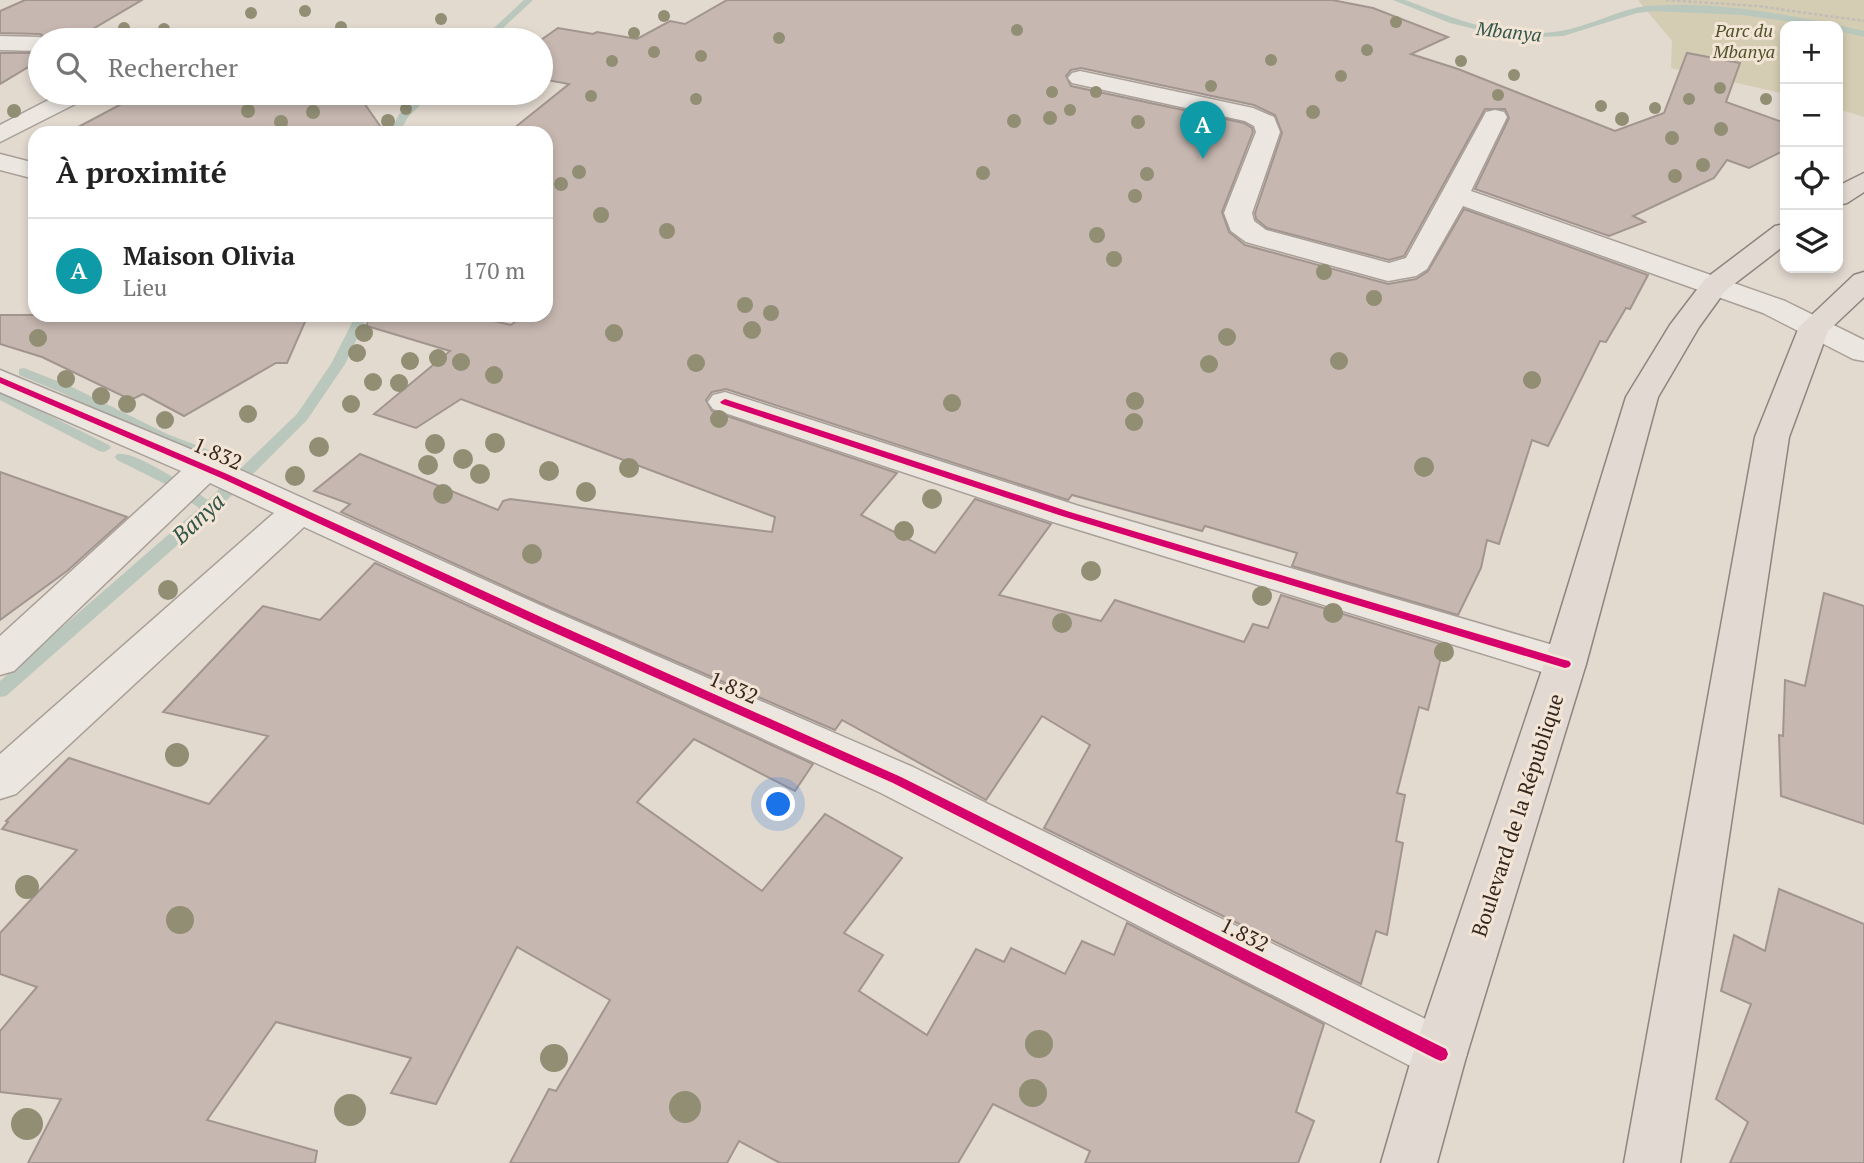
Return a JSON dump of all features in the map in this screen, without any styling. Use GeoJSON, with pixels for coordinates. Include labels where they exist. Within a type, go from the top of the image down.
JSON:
{"type":"FeatureCollection","features":[{"type":"Feature","properties":{"kind":"main road"},"geometry":{"type":"LineString","coordinates":[[1843,194],[1864,181]]}},
{"type":"Feature","properties":{"kind":"main road","name":"Boulevard de la République"},"geometry":{"type":"LineString","coordinates":[[1409,1163],[1565,664],[1642,397],[1685,325],[1714,285],[1780,236]]}},
{"type":"Feature","properties":{"kind":"main road"},"geometry":{"type":"LineString","coordinates":[[1652,1163],[1772,438],[1814,327],[1864,281]]}},
{"type":"Feature","properties":{"kind":"street"},"geometry":{"type":"LineString","coordinates":[[0,43],[28,44]]}},
{"type":"Feature","properties":{"kind":"street"},"geometry":{"type":"LineString","coordinates":[[1080,78],[1253,115],[1265,122],[1268,132],[1238,213],[1241,225],[1256,236],[1388,272],[1406,270],[1416,263],[1456,195],[1494,117]]}},
{"type":"Feature","properties":{"kind":"street"},"geometry":{"type":"LineString","coordinates":[[0,135],[56,105]]}},
{"type":"Feature","properties":{"kind":"street"},"geometry":{"type":"LineString","coordinates":[[0,162],[28,169]]}},
{"type":"Feature","properties":{"kind":"street"},"geometry":{"type":"LineString","coordinates":[[1456,195],[1774,307],[1864,352]]}},
{"type":"Feature","properties":{"kind":"street","name":"1.832"},"geometry":{"type":"LineString","coordinates":[[0,380],[215,472],[897,780],[1441,1054]]}},
{"type":"Feature","properties":{"kind":"street"},"geometry":{"type":"LineString","coordinates":[[725,402],[1066,514],[1565,664]]}},
{"type":"Feature","properties":{"kind":"street"},"geometry":{"type":"LineString","coordinates":[[0,660],[215,472]]}},
{"type":"Feature","properties":{"kind":"street"},"geometry":{"type":"LineString","coordinates":[[0,781],[283,504]]}},
{"type":"Feature","properties":{"kind":"path"},"geometry":{"type":"LineString","coordinates":[[1666,0],[1757,6],[1864,21]]}},
{"type":"Feature","properties":{"kind":"green space","name":"Parc du Mbanya"},"geometry":{"type":"Polygon","coordinates":[[[1638,0],[1864,0],[1864,117],[1843,111],[1843,21],[1780,21],[1780,93],[1671,68],[1672,41],[1638,0]]]}},
{"type":"Feature","properties":{"kind":"building"},"geometry":{"type":"Polygon","coordinates":[[[25,0],[142,0],[94,28],[28,28],[28,34],[0,33],[0,11],[25,0]]]}},
{"type":"Feature","properties":{"kind":"building"},"geometry":{"type":"Polygon","coordinates":[[[727,0],[1332,0],[1373,8],[1448,37],[1411,54],[1458,69],[1615,131],[1664,113],[1687,53],[1740,63],[1726,102],[1780,121],[1780,152],[1749,168],[1727,160],[1714,178],[1633,216],[1645,222],[1609,236],[1475,189],[1509,118],[1505,109],[1485,109],[1404,256],[1389,260],[1267,228],[1256,219],[1255,213],[1282,133],[1275,115],[1254,105],[1081,68],[1071,70],[1066,76],[1071,86],[1244,123],[1252,128],[1253,132],[1222,212],[1229,232],[1245,245],[1388,284],[1416,279],[1428,271],[1464,209],[1648,275],[1630,309],[1626,308],[1606,342],[1600,341],[1548,446],[1532,440],[1499,544],[1487,540],[1481,568],[1458,615],[1292,566],[1297,553],[1205,526],[1202,531],[1072,495],[1068,500],[726,389],[712,392],[706,400],[712,411],[897,473],[861,515],[935,553],[975,499],[1051,524],[999,595],[1101,621],[1115,600],[1244,642],[1253,624],[1268,628],[1281,595],[1444,645],[1428,710],[1419,707],[1397,793],[1405,795],[1396,841],[1403,843],[1387,935],[1376,931],[1361,984],[1044,828],[1090,745],[1042,716],[986,800],[842,720],[835,730],[554,609],[341,512],[350,504],[314,491],[360,454],[498,510],[503,501],[510,499],[772,532],[775,517],[461,399],[416,428],[374,414],[450,351],[367,326],[367,322],[498,322],[511,325],[515,322],[553,322],[553,126],[517,126],[543,105],[553,105],[553,97],[569,84],[553,81],[553,32],[558,28],[637,39],[670,21],[685,24],[727,0]]]}},
{"type":"Feature","properties":{"kind":"building"},"geometry":{"type":"Polygon","coordinates":[[[0,53],[28,53],[28,67],[0,84],[0,53]]]}},
{"type":"Feature","properties":{"kind":"building"},"geometry":{"type":"Polygon","coordinates":[[[120,105],[365,105],[380,126],[80,126],[120,105]]]}},
{"type":"Feature","properties":{"kind":"building"},"geometry":{"type":"Polygon","coordinates":[[[0,315],[28,315],[28,322],[305,322],[287,363],[276,363],[184,416],[143,394],[131,400],[42,357],[0,344],[0,315]]]}},
{"type":"Feature","properties":{"kind":"building"},"geometry":{"type":"Polygon","coordinates":[[[0,472],[127,517],[67,571],[0,620],[0,472]]]}},
{"type":"Feature","properties":{"kind":"building"},"geometry":{"type":"Polygon","coordinates":[[[375,563],[813,764],[795,791],[694,739],[637,802],[762,891],[825,814],[902,858],[844,933],[883,955],[859,991],[927,1035],[976,949],[1004,962],[1011,948],[1065,974],[1082,941],[1114,955],[1127,923],[1324,1024],[1296,1112],[1314,1121],[1298,1163],[1085,1163],[1090,1151],[993,1104],[958,1163],[780,1163],[739,1141],[727,1163],[510,1163],[549,1089],[556,1091],[610,1000],[517,947],[436,1104],[391,1093],[411,1058],[276,1022],[207,1120],[317,1151],[315,1163],[28,1163],[61,1099],[0,1092],[0,1031],[37,987],[0,974],[0,933],[77,850],[2,829],[8,822],[6,821],[69,758],[209,804],[268,736],[163,712],[263,606],[320,620],[375,563]]]}},
{"type":"Feature","properties":{"kind":"building"},"geometry":{"type":"Polygon","coordinates":[[[1824,593],[1864,606],[1864,824],[1781,796],[1779,735],[1783,736],[1785,680],[1805,686],[1824,593]]]}},
{"type":"Feature","properties":{"kind":"building"},"geometry":{"type":"Polygon","coordinates":[[[1779,889],[1864,924],[1864,1163],[1730,1163],[1748,1122],[1716,1099],[1751,1004],[1721,991],[1734,935],[1765,951],[1779,889]]]}},
{"type":"Feature","properties":{"kind":"waterway","name":"Banya"},"geometry":{"type":"LineString","coordinates":[[498,28],[529,0]]}},
{"type":"Feature","properties":{"kind":"waterway","name":"Mbanya"},"geometry":{"type":"LineString","coordinates":[[1397,0],[1473,27],[1512,35],[1563,33],[1635,11],[1654,9],[1760,14],[1806,21]]}},
{"type":"Feature","properties":{"kind":"waterway","name":"Mbanya"},"geometry":{"type":"LineString","coordinates":[[1843,29],[1864,34]]}},
{"type":"Feature","properties":{"kind":"waterway","name":"Banya"},"geometry":{"type":"LineString","coordinates":[[398,126],[404,115],[415,105]]}},
{"type":"Feature","properties":{"kind":"waterway","name":"Banya"},"geometry":{"type":"LineString","coordinates":[[209,508],[302,417],[338,364],[359,322]]}},
{"type":"Feature","properties":{"kind":"waterway"},"geometry":{"type":"LineString","coordinates":[[24,372],[162,437],[225,461]]}},
{"type":"Feature","properties":{"kind":"waterway"},"geometry":{"type":"LineString","coordinates":[[0,395],[104,448]]}},
{"type":"Feature","properties":{"kind":"waterway"},"geometry":{"type":"LineString","coordinates":[[122,457],[170,481],[209,508]]}},
{"type":"Feature","properties":{"kind":"waterway","name":"Banya"},"geometry":{"type":"LineString","coordinates":[[0,691],[209,508]]}},
{"type":"Feature","properties":{"kind":"cycle path"},"geometry":{"type":"LineString","coordinates":[[0,380],[224,476],[539,621],[897,780],[1441,1054]]}},
{"type":"Feature","properties":{"kind":"cycle path"},"geometry":{"type":"LineString","coordinates":[[725,402],[1066,514],[1565,664]]}},
{"type":"Feature","properties":{"kind":"place","name":"Maison Olivia"},"geometry":{"type":"Point","coordinates":[1203,159]}}]}
